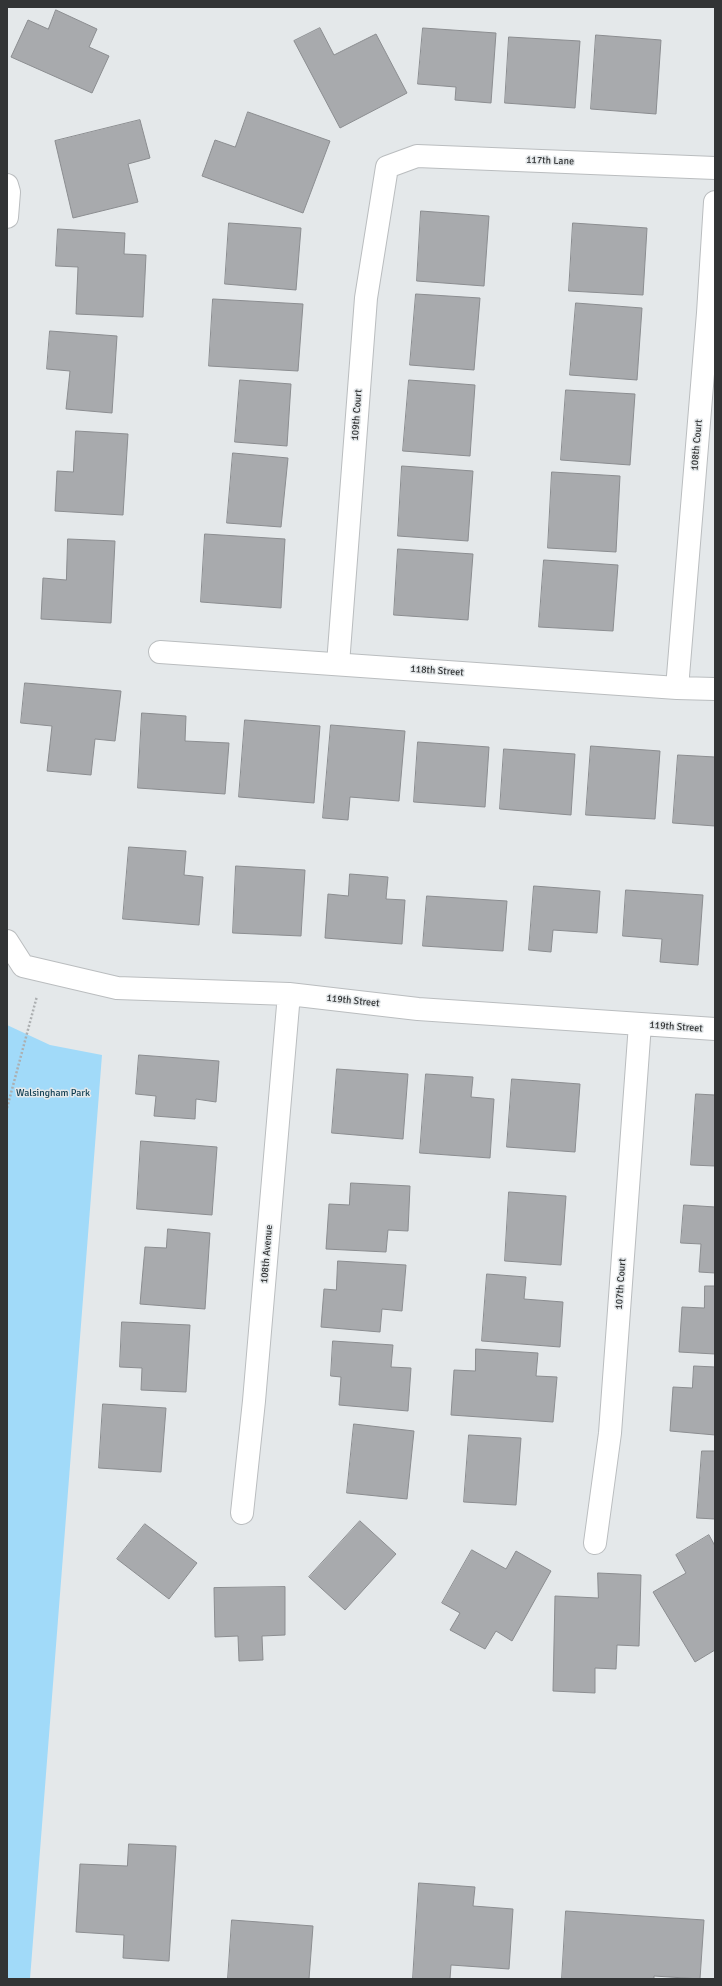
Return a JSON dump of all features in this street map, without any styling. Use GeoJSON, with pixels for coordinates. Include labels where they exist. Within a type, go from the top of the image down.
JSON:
{"type":"FeatureCollection","features":[{"type":"Feature","properties":{"kind":"street","name":"117th Lane"},"geometry":{"type":"LineString","coordinates":[[387,167],[417,156],[715,168]]}},
{"type":"Feature","properties":{"kind":"street","name":"109th Court"},"geometry":{"type":"LineString","coordinates":[[338,664],[366,298],[387,167]]}},
{"type":"Feature","properties":{"kind":"street"},"geometry":{"type":"LineString","coordinates":[[7,185],[9,192],[7,217]]}},
{"type":"Feature","properties":{"kind":"street","name":"108th Court"},"geometry":{"type":"LineString","coordinates":[[677,688],[708,313],[715,202]]}},
{"type":"Feature","properties":{"kind":"street","name":"118th Street"},"geometry":{"type":"LineString","coordinates":[[160,652],[677,688],[715,689]]}},
{"type":"Feature","properties":{"kind":"street","name":"119th Street"},"geometry":{"type":"LineString","coordinates":[[7,941],[23,966],[118,988],[289,994],[418,1008],[715,1029]]}},
{"type":"Feature","properties":{"kind":"street","name":"108th Avenue"},"geometry":{"type":"LineString","coordinates":[[242,1514],[254,1402],[289,994]]}},
{"type":"Feature","properties":{"kind":"street","name":"107th Court"},"geometry":{"type":"LineString","coordinates":[[595,1543],[610,1433],[640,1024]]}},
{"type":"Feature","properties":{"kind":"path"},"geometry":{"type":"LineString","coordinates":[[7,1108],[44,971]]}},
{"type":"Feature","properties":{"kind":"green space","name":"Walsingham Park"},"geometry":{"type":"Polygon","coordinates":[[[7,1025],[50,1045],[102,1055],[30,1979],[7,1979],[7,1025]]]}},
{"type":"Feature","properties":{"kind":"building"},"geometry":{"type":"Polygon","coordinates":[[[56,10],[97,29],[89,47],[109,56],[92,93],[11,57],[28,20],[48,29],[56,10]]]}},
{"type":"Feature","properties":{"kind":"building"},"geometry":{"type":"Polygon","coordinates":[[[320,28],[334,55],[376,34],[407,93],[340,128],[294,41],[320,28]]]}},
{"type":"Feature","properties":{"kind":"building"},"geometry":{"type":"Polygon","coordinates":[[[423,28],[496,33],[491,103],[455,100],[456,87],[418,84],[423,28]]]}},
{"type":"Feature","properties":{"kind":"building"},"geometry":{"type":"Polygon","coordinates":[[[596,35],[661,40],[656,114],[591,109],[596,35]]]}},
{"type":"Feature","properties":{"kind":"building"},"geometry":{"type":"Polygon","coordinates":[[[509,37],[580,41],[575,108],[505,103],[509,37]]]}},
{"type":"Feature","properties":{"kind":"building"},"geometry":{"type":"Polygon","coordinates":[[[248,112],[330,141],[303,213],[202,176],[215,140],[235,147],[248,112]]]}},
{"type":"Feature","properties":{"kind":"building"},"geometry":{"type":"Polygon","coordinates":[[[140,120],[150,158],[128,164],[138,202],[73,218],[55,141],[140,120]]]}},
{"type":"Feature","properties":{"kind":"building"},"geometry":{"type":"Polygon","coordinates":[[[421,211],[489,216],[484,286],[417,281],[421,211]]]}},
{"type":"Feature","properties":{"kind":"building"},"geometry":{"type":"Polygon","coordinates":[[[229,223],[301,228],[296,290],[225,284],[229,223]]]}},
{"type":"Feature","properties":{"kind":"building"},"geometry":{"type":"Polygon","coordinates":[[[573,223],[647,228],[643,295],[569,291],[573,223]]]}},
{"type":"Feature","properties":{"kind":"building"},"geometry":{"type":"Polygon","coordinates":[[[58,229],[125,233],[124,254],[146,255],[143,317],[76,314],[78,267],[56,266],[58,229]]]}},
{"type":"Feature","properties":{"kind":"building"},"geometry":{"type":"Polygon","coordinates":[[[416,294],[480,298],[474,370],[410,365],[416,294]]]}},
{"type":"Feature","properties":{"kind":"building"},"geometry":{"type":"Polygon","coordinates":[[[213,299],[303,304],[298,371],[209,366],[213,299]]]}},
{"type":"Feature","properties":{"kind":"building"},"geometry":{"type":"Polygon","coordinates":[[[576,303],[642,308],[637,380],[570,375],[576,303]]]}},
{"type":"Feature","properties":{"kind":"building"},"geometry":{"type":"Polygon","coordinates":[[[50,331],[117,336],[112,413],[66,409],[70,371],[47,369],[50,331]]]}},
{"type":"Feature","properties":{"kind":"building"},"geometry":{"type":"Polygon","coordinates":[[[240,380],[291,384],[287,446],[235,442],[240,380]]]}},
{"type":"Feature","properties":{"kind":"building"},"geometry":{"type":"Polygon","coordinates":[[[409,380],[475,385],[470,456],[403,451],[409,380]]]}},
{"type":"Feature","properties":{"kind":"building"},"geometry":{"type":"Polygon","coordinates":[[[566,390],[635,394],[630,465],[561,460],[566,390]]]}},
{"type":"Feature","properties":{"kind":"building"},"geometry":{"type":"Polygon","coordinates":[[[76,431],[128,434],[123,515],[55,511],[57,471],[73,472],[76,431]]]}},
{"type":"Feature","properties":{"kind":"building"},"geometry":{"type":"Polygon","coordinates":[[[233,453],[288,458],[281,527],[227,523],[233,453]]]}},
{"type":"Feature","properties":{"kind":"building"},"geometry":{"type":"Polygon","coordinates":[[[402,466],[473,471],[468,541],[398,536],[402,466]]]}},
{"type":"Feature","properties":{"kind":"building"},"geometry":{"type":"Polygon","coordinates":[[[552,472],[620,476],[616,552],[548,548],[552,472]]]}},
{"type":"Feature","properties":{"kind":"building"},"geometry":{"type":"Polygon","coordinates":[[[205,534],[285,539],[281,608],[201,602],[205,534]]]}},
{"type":"Feature","properties":{"kind":"building"},"geometry":{"type":"Polygon","coordinates":[[[68,539],[115,541],[111,623],[41,619],[43,578],[66,580],[68,539]]]}},
{"type":"Feature","properties":{"kind":"building"},"geometry":{"type":"Polygon","coordinates":[[[398,549],[473,554],[468,620],[394,615],[398,549]]]}},
{"type":"Feature","properties":{"kind":"building"},"geometry":{"type":"Polygon","coordinates":[[[544,560],[618,565],[613,631],[539,627],[544,560]]]}},
{"type":"Feature","properties":{"kind":"building"},"geometry":{"type":"Polygon","coordinates":[[[25,683],[121,691],[115,741],[95,739],[91,775],[47,771],[52,726],[21,723],[25,683]]]}},
{"type":"Feature","properties":{"kind":"building"},"geometry":{"type":"Polygon","coordinates":[[[142,713],[186,716],[185,741],[229,743],[225,794],[138,788],[142,713]]]}},
{"type":"Feature","properties":{"kind":"building"},"geometry":{"type":"Polygon","coordinates":[[[245,720],[320,726],[314,803],[239,797],[245,720]]]}},
{"type":"Feature","properties":{"kind":"building"},"geometry":{"type":"Polygon","coordinates":[[[331,725],[405,731],[399,801],[350,797],[348,820],[323,818],[331,725]]]}},
{"type":"Feature","properties":{"kind":"building"},"geometry":{"type":"Polygon","coordinates":[[[418,742],[489,747],[485,807],[414,802],[418,742]]]}},
{"type":"Feature","properties":{"kind":"building"},"geometry":{"type":"Polygon","coordinates":[[[591,746],[660,751],[655,819],[586,815],[591,746]]]}},
{"type":"Feature","properties":{"kind":"building"},"geometry":{"type":"Polygon","coordinates":[[[504,749],[575,754],[571,815],[500,809],[504,749]]]}},
{"type":"Feature","properties":{"kind":"building"},"geometry":{"type":"Polygon","coordinates":[[[678,755],[715,757],[715,826],[673,823],[678,755]]]}},
{"type":"Feature","properties":{"kind":"building"},"geometry":{"type":"Polygon","coordinates":[[[129,847],[186,851],[184,875],[203,877],[199,925],[123,919],[129,847]]]}},
{"type":"Feature","properties":{"kind":"building"},"geometry":{"type":"Polygon","coordinates":[[[236,866],[305,870],[301,936],[233,933],[236,866]]]}},
{"type":"Feature","properties":{"kind":"building"},"geometry":{"type":"Polygon","coordinates":[[[350,874],[388,877],[386,899],[405,900],[402,944],[325,938],[328,894],[348,896],[350,874]]]}},
{"type":"Feature","properties":{"kind":"building"},"geometry":{"type":"Polygon","coordinates":[[[534,886],[600,891],[597,933],[553,930],[551,952],[529,950],[534,886]]]}},
{"type":"Feature","properties":{"kind":"building"},"geometry":{"type":"Polygon","coordinates":[[[626,890],[703,895],[698,965],[660,962],[662,939],[623,936],[626,890]]]}},
{"type":"Feature","properties":{"kind":"building"},"geometry":{"type":"Polygon","coordinates":[[[427,896],[507,901],[503,951],[423,946],[427,896]]]}},
{"type":"Feature","properties":{"kind":"building"},"geometry":{"type":"Polygon","coordinates":[[[139,1055],[219,1061],[216,1102],[196,1099],[195,1119],[154,1116],[156,1096],[136,1094],[139,1055]]]}},
{"type":"Feature","properties":{"kind":"building"},"geometry":{"type":"Polygon","coordinates":[[[337,1069],[408,1074],[403,1139],[332,1133],[337,1069]]]}},
{"type":"Feature","properties":{"kind":"building"},"geometry":{"type":"Polygon","coordinates":[[[426,1074],[473,1077],[471,1097],[494,1099],[490,1158],[420,1153],[426,1074]]]}},
{"type":"Feature","properties":{"kind":"building"},"geometry":{"type":"Polygon","coordinates":[[[512,1079],[580,1084],[575,1152],[507,1147],[512,1079]]]}},
{"type":"Feature","properties":{"kind":"building"},"geometry":{"type":"Polygon","coordinates":[[[696,1094],[715,1095],[715,1166],[691,1165],[696,1094]]]}},
{"type":"Feature","properties":{"kind":"building"},"geometry":{"type":"Polygon","coordinates":[[[141,1141],[217,1147],[212,1215],[137,1209],[141,1141]]]}},
{"type":"Feature","properties":{"kind":"building"},"geometry":{"type":"Polygon","coordinates":[[[351,1183],[410,1186],[408,1231],[388,1230],[386,1252],[326,1249],[329,1204],[349,1205],[351,1183]]]}},
{"type":"Feature","properties":{"kind":"building"},"geometry":{"type":"Polygon","coordinates":[[[509,1192],[566,1196],[561,1265],[505,1261],[509,1192]]]}},
{"type":"Feature","properties":{"kind":"building"},"geometry":{"type":"Polygon","coordinates":[[[684,1205],[715,1207],[715,1273],[699,1272],[701,1244],[681,1243],[684,1205]]]}},
{"type":"Feature","properties":{"kind":"building"},"geometry":{"type":"Polygon","coordinates":[[[168,1229],[210,1233],[205,1309],[140,1304],[145,1247],[166,1248],[168,1229]]]}},
{"type":"Feature","properties":{"kind":"building"},"geometry":{"type":"Polygon","coordinates":[[[338,1261],[406,1265],[402,1311],[382,1309],[380,1332],[321,1327],[324,1289],[336,1290],[338,1261]]]}},
{"type":"Feature","properties":{"kind":"building"},"geometry":{"type":"Polygon","coordinates":[[[487,1274],[526,1277],[524,1299],[563,1302],[560,1347],[482,1341],[487,1274]]]}},
{"type":"Feature","properties":{"kind":"building"},"geometry":{"type":"Polygon","coordinates":[[[705,1286],[715,1286],[715,1354],[679,1352],[682,1307],[704,1308],[705,1286]]]}},
{"type":"Feature","properties":{"kind":"building"},"geometry":{"type":"Polygon","coordinates":[[[122,1322],[190,1325],[186,1392],[141,1390],[142,1368],[120,1367],[122,1322]]]}},
{"type":"Feature","properties":{"kind":"building"},"geometry":{"type":"Polygon","coordinates":[[[333,1341],[393,1345],[391,1367],[411,1368],[408,1411],[339,1405],[341,1377],[331,1376],[333,1341]]]}},
{"type":"Feature","properties":{"kind":"building"},"geometry":{"type":"Polygon","coordinates":[[[476,1349],[538,1353],[536,1376],[557,1377],[553,1422],[451,1415],[454,1370],[475,1371],[476,1349]]]}},
{"type":"Feature","properties":{"kind":"building"},"geometry":{"type":"Polygon","coordinates":[[[694,1366],[715,1367],[715,1435],[670,1431],[673,1387],[692,1388],[694,1366]]]}},
{"type":"Feature","properties":{"kind":"building"},"geometry":{"type":"Polygon","coordinates":[[[103,1404],[166,1408],[161,1472],[99,1468],[103,1404]]]}},
{"type":"Feature","properties":{"kind":"building"},"geometry":{"type":"Polygon","coordinates":[[[354,1424],[414,1431],[407,1499],[347,1493],[354,1424]]]}},
{"type":"Feature","properties":{"kind":"building"},"geometry":{"type":"Polygon","coordinates":[[[469,1435],[521,1438],[516,1505],[464,1502],[469,1435]]]}},
{"type":"Feature","properties":{"kind":"building"},"geometry":{"type":"Polygon","coordinates":[[[702,1451],[715,1451],[715,1519],[697,1518],[702,1451]]]}},
{"type":"Feature","properties":{"kind":"building"},"geometry":{"type":"Polygon","coordinates":[[[360,1521],[396,1554],[345,1610],[309,1577],[360,1521]]]}},
{"type":"Feature","properties":{"kind":"building"},"geometry":{"type":"Polygon","coordinates":[[[145,1524],[197,1563],[169,1599],[117,1559],[145,1524]]]}},
{"type":"Feature","properties":{"kind":"building"},"geometry":{"type":"Polygon","coordinates":[[[709,1535],[715,1546],[715,1650],[695,1662],[653,1592],[686,1573],[676,1555],[709,1535]]]}},
{"type":"Feature","properties":{"kind":"building"},"geometry":{"type":"Polygon","coordinates":[[[472,1550],[506,1569],[516,1551],[551,1571],[512,1641],[496,1631],[485,1649],[450,1630],[460,1613],[442,1603],[472,1550]]]}},
{"type":"Feature","properties":{"kind":"building"},"geometry":{"type":"Polygon","coordinates":[[[598,1573],[641,1575],[639,1646],[617,1645],[616,1669],[595,1668],[595,1693],[553,1691],[555,1596],[598,1598],[598,1573]]]}},
{"type":"Feature","properties":{"kind":"building"},"geometry":{"type":"Polygon","coordinates":[[[285,1587],[285,1635],[262,1636],[263,1660],[239,1661],[238,1636],[215,1637],[214,1588],[285,1587]]]}},
{"type":"Feature","properties":{"kind":"building"},"geometry":{"type":"Polygon","coordinates":[[[129,1844],[176,1846],[169,1961],[123,1958],[124,1935],[76,1932],[80,1864],[127,1866],[129,1844]]]}},
{"type":"Feature","properties":{"kind":"building"},"geometry":{"type":"Polygon","coordinates":[[[419,1883],[475,1887],[473,1906],[513,1909],[509,1969],[451,1965],[450,1979],[413,1979],[419,1883]]]}},
{"type":"Feature","properties":{"kind":"building"},"geometry":{"type":"Polygon","coordinates":[[[566,1911],[704,1920],[700,1979],[654,1976],[654,1979],[562,1979],[566,1911]]]}},
{"type":"Feature","properties":{"kind":"building"},"geometry":{"type":"Polygon","coordinates":[[[232,1920],[313,1926],[309,1979],[228,1979],[232,1920]]]}}]}
